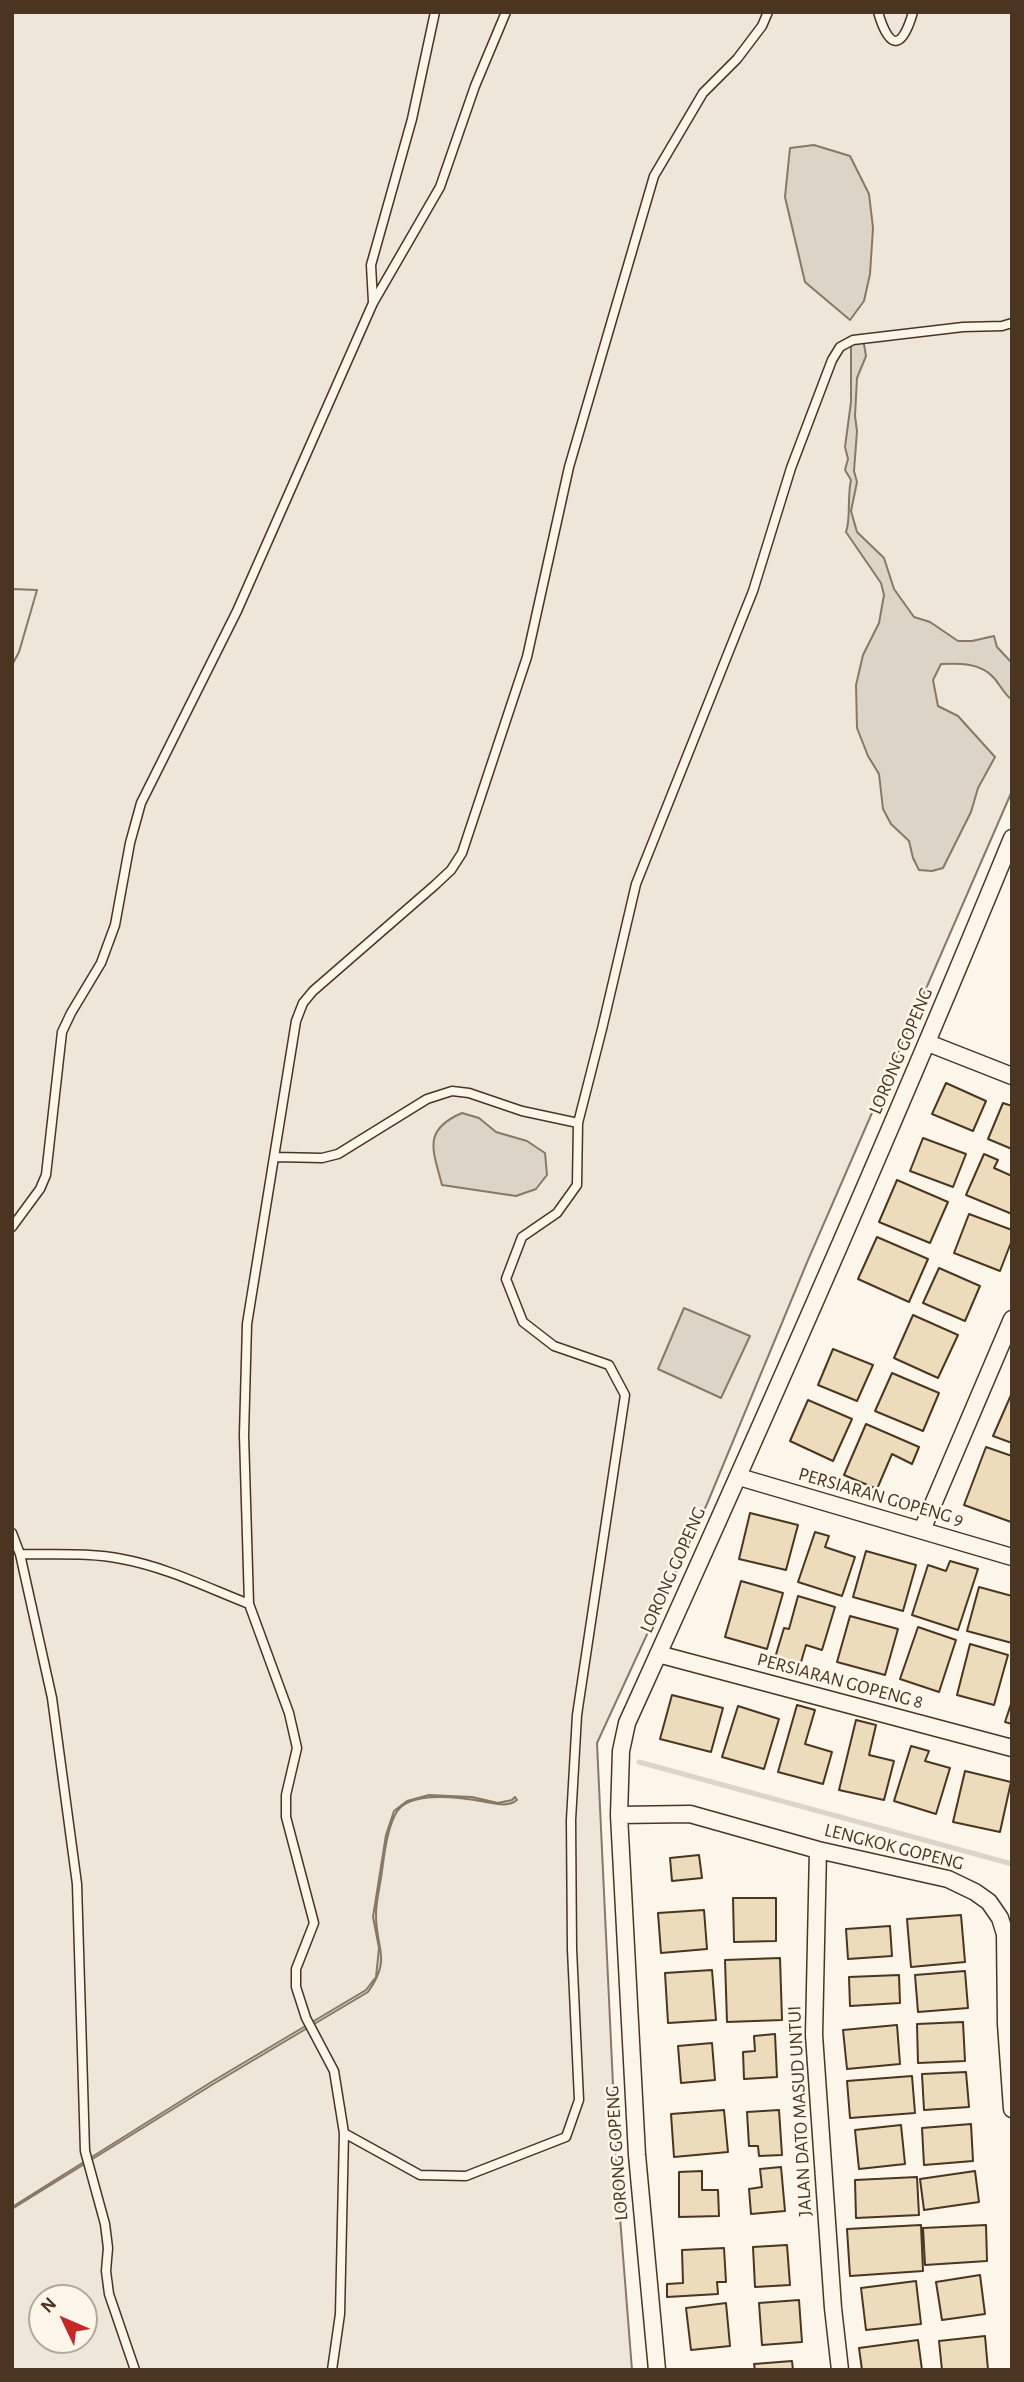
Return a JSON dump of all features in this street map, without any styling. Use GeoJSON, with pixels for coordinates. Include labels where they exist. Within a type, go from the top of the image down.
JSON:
{"type":"FeatureCollection","features":[{"type":"Feature","properties":{"kind":"street","name":"LORONG GOPENG"},"geometry":{"type":"LineString","coordinates":[[657,2370],[637,2155],[620,1815],[621,1751],[627,1723],[928,1043],[1012,838]]}},
{"type":"Feature","properties":{"kind":"street"},"geometry":{"type":"LineString","coordinates":[[928,1043],[1012,1076]]}},
{"type":"Feature","properties":{"kind":"street"},"geometry":{"type":"LineString","coordinates":[[922,1530],[1012,1319]]}},
{"type":"Feature","properties":{"kind":"street","name":"PERSIARAN GOPENG 9"},"geometry":{"type":"LineString","coordinates":[[738,1477],[1012,1557]]}},
{"type":"Feature","properties":{"kind":"street","name":"PERSIARAN GOPENG 8"},"geometry":{"type":"LineString","coordinates":[[658,1654],[1012,1748]]}},
{"type":"Feature","properties":{"kind":"street","name":"LENGKOK GOPENG"},"geometry":{"type":"LineString","coordinates":[[620,1815],[690,1814],[818,1850],[948,1879],[989,1902],[1000,1918],[1005,1934],[1012,2109]]}},
{"type":"Feature","properties":{"kind":"street","name":"JALAN DATO MASUD UNTUI"},"geometry":{"type":"LineString","coordinates":[[818,1850],[814,2035],[833,2308],[840,2370]]}},
{"type":"Feature","properties":{"kind":"lane"},"geometry":{"type":"LineString","coordinates":[[373,303],[371,265],[412,119],[435,12]]}},
{"type":"Feature","properties":{"kind":"lane"},"geometry":{"type":"LineString","coordinates":[[12,1227],[40,1189],[46,1175],[62,1032],[101,963],[116,925],[130,843],[141,803],[237,611],[373,303],[440,187],[475,86],[506,12]]}},
{"type":"Feature","properties":{"kind":"lane"},"geometry":{"type":"LineString","coordinates":[[331,2370],[340,2314],[344,2133],[334,2071],[306,2018],[296,1987],[296,1969],[314,1923],[286,1817],[286,1795],[298,1748],[289,1713],[249,1604],[244,1435],[247,1324],[296,1021],[303,1003],[313,991],[451,870],[462,853],[527,657],[569,467],[654,176],[703,93],[737,59],[762,26],[768,12]]}},
{"type":"Feature","properties":{"kind":"lane"},"geometry":{"type":"LineString","coordinates":[[878,12],[883,30],[889,39],[895,41],[908,32],[913,12]]}},
{"type":"Feature","properties":{"kind":"lane"},"geometry":{"type":"LineString","coordinates":[[344,2133],[419,2175],[466,2176],[566,2137],[579,2100],[572,1936],[576,1714],[625,1395],[609,1365],[554,1346],[523,1322],[506,1279],[523,1237],[557,1213],[577,1185],[578,1123],[636,884],[752,591],[791,468],[832,360],[840,347],[853,340],[1012,323]]}},
{"type":"Feature","properties":{"kind":"lane"},"geometry":{"type":"LineString","coordinates":[[276,1157],[322,1158],[338,1154],[427,1099],[452,1091],[468,1093],[522,1111],[578,1123]]}},
{"type":"Feature","properties":{"kind":"lane"},"geometry":{"type":"LineString","coordinates":[[12,1533],[20,1554],[52,1698],[77,1884],[85,2151],[105,2224],[109,2294],[135,2370]]}},
{"type":"Feature","properties":{"kind":"lane"},"geometry":{"type":"LineString","coordinates":[[20,1554],[122,1559],[161,1570],[249,1604]]}},
{"type":"Feature","properties":{"kind":"shaded area"},"geometry":{"type":"Polygon","coordinates":[[[12,12],[1012,12],[1012,791],[808,1260],[707,1504],[597,1743],[618,2192],[632,2370],[12,2370],[12,12]]]}},
{"type":"Feature","properties":{"kind":"shaded area"},"geometry":{"type":"Polygon","coordinates":[[[814,145],[850,156],[869,194],[873,228],[870,274],[864,301],[850,320],[805,282],[785,197],[790,148],[814,145]]]}},
{"type":"Feature","properties":{"kind":"shaded area"},"geometry":{"type":"Polygon","coordinates":[[[863,338],[866,356],[857,378],[854,471],[857,482],[851,511],[857,532],[884,558],[894,589],[914,617],[930,622],[958,641],[994,636],[997,647],[1012,663],[1012,700],[989,673],[977,667],[941,664],[933,680],[938,706],[958,716],[995,757],[978,788],[971,812],[943,868],[932,871],[919,870],[909,841],[891,824],[883,809],[879,774],[868,756],[857,728],[856,685],[863,655],[879,623],[884,595],[881,583],[846,532],[851,480],[845,470],[848,459],[845,447],[851,402],[851,341],[863,338]]]}},
{"type":"Feature","properties":{"kind":"shaded area"},"geometry":{"type":"Polygon","coordinates":[[[12,589],[37,590],[19,652],[12,665],[12,589]]]}},
{"type":"Feature","properties":{"kind":"shaded area"},"geometry":{"type":"Polygon","coordinates":[[[462,1113],[479,1118],[496,1132],[527,1141],[545,1153],[547,1175],[536,1189],[516,1196],[442,1185],[434,1151],[436,1134],[441,1126],[462,1113]]]}},
{"type":"Feature","properties":{"kind":"shaded area"},"geometry":{"type":"Polygon","coordinates":[[[684,1308],[750,1336],[721,1398],[658,1369],[684,1308]]]}},
{"type":"Feature","properties":{"kind":"shaded area"},"geometry":{"type":"Polygon","coordinates":[[[429,1795],[472,1797],[498,1803],[515,1797],[517,1800],[503,1804],[437,1797],[411,1801],[401,1807],[395,1815],[387,1838],[376,1906],[381,1962],[379,1971],[375,1980],[368,1992],[12,2209],[213,2081],[366,1990],[376,1977],[379,1948],[373,1917],[386,1835],[394,1811],[407,1801],[429,1795]]]}},
{"type":"Feature","properties":{"kind":"building"},"geometry":{"type":"Polygon","coordinates":[[[946,1083],[986,1101],[973,1131],[932,1114],[946,1083]]]}},
{"type":"Feature","properties":{"kind":"building"},"geometry":{"type":"Polygon","coordinates":[[[1003,1103],[1012,1106],[1012,1149],[988,1139],[1003,1103]]]}},
{"type":"Feature","properties":{"kind":"building"},"geometry":{"type":"Polygon","coordinates":[[[923,1138],[966,1154],[953,1187],[910,1171],[923,1138]]]}},
{"type":"Feature","properties":{"kind":"building"},"geometry":{"type":"Polygon","coordinates":[[[984,1154],[998,1160],[994,1168],[1012,1176],[1012,1214],[966,1195],[984,1154]]]}},
{"type":"Feature","properties":{"kind":"building"},"geometry":{"type":"Polygon","coordinates":[[[897,1180],[948,1202],[930,1243],[879,1222],[897,1180]]]}},
{"type":"Feature","properties":{"kind":"building"},"geometry":{"type":"Polygon","coordinates":[[[969,1214],[1012,1230],[1012,1240],[1000,1271],[954,1253],[969,1214]]]}},
{"type":"Feature","properties":{"kind":"building"},"geometry":{"type":"Polygon","coordinates":[[[877,1237],[928,1259],[909,1302],[858,1279],[877,1237]]]}},
{"type":"Feature","properties":{"kind":"building"},"geometry":{"type":"Polygon","coordinates":[[[939,1268],[980,1286],[965,1321],[923,1303],[939,1268]]]}},
{"type":"Feature","properties":{"kind":"building"},"geometry":{"type":"Polygon","coordinates":[[[913,1315],[958,1335],[938,1378],[894,1358],[913,1315]]]}},
{"type":"Feature","properties":{"kind":"building"},"geometry":{"type":"Polygon","coordinates":[[[833,1349],[873,1365],[857,1401],[818,1385],[833,1349]]]}},
{"type":"Feature","properties":{"kind":"building"},"geometry":{"type":"Polygon","coordinates":[[[892,1373],[939,1393],[923,1431],[875,1411],[892,1373]]]}},
{"type":"Feature","properties":{"kind":"building"},"geometry":{"type":"Polygon","coordinates":[[[1012,1396],[1012,1443],[993,1436],[1012,1396]]]}},
{"type":"Feature","properties":{"kind":"building"},"geometry":{"type":"Polygon","coordinates":[[[808,1400],[852,1419],[833,1461],[790,1441],[808,1400]]]}},
{"type":"Feature","properties":{"kind":"building"},"geometry":{"type":"Polygon","coordinates":[[[866,1424],[919,1447],[912,1464],[892,1454],[877,1489],[844,1475],[866,1424]]]}},
{"type":"Feature","properties":{"kind":"building"},"geometry":{"type":"Polygon","coordinates":[[[986,1447],[1012,1456],[1011,1522],[964,1505],[986,1447]]]}},
{"type":"Feature","properties":{"kind":"building"},"geometry":{"type":"Polygon","coordinates":[[[750,1513],[798,1525],[786,1570],[739,1559],[750,1513]]]}},
{"type":"Feature","properties":{"kind":"building"},"geometry":{"type":"Polygon","coordinates":[[[815,1532],[829,1536],[825,1547],[855,1557],[842,1596],[798,1582],[815,1532]]]}},
{"type":"Feature","properties":{"kind":"building"},"geometry":{"type":"Polygon","coordinates":[[[866,1551],[916,1565],[903,1611],[853,1597],[866,1551]]]}},
{"type":"Feature","properties":{"kind":"building"},"geometry":{"type":"Polygon","coordinates":[[[950,1561],[978,1569],[958,1630],[912,1615],[928,1565],[946,1571],[950,1561]]]}},
{"type":"Feature","properties":{"kind":"building"},"geometry":{"type":"Polygon","coordinates":[[[741,1581],[783,1593],[767,1649],[725,1637],[741,1581]]]}},
{"type":"Feature","properties":{"kind":"building"},"geometry":{"type":"Polygon","coordinates":[[[979,1587],[1012,1596],[1012,1643],[967,1631],[979,1587]]]}},
{"type":"Feature","properties":{"kind":"building"},"geometry":{"type":"Polygon","coordinates":[[[798,1596],[835,1607],[822,1650],[806,1645],[799,1669],[774,1661],[784,1628],[789,1629],[798,1596]]]}},
{"type":"Feature","properties":{"kind":"building"},"geometry":{"type":"Polygon","coordinates":[[[850,1616],[898,1629],[885,1675],[837,1662],[850,1616]]]}},
{"type":"Feature","properties":{"kind":"building"},"geometry":{"type":"Polygon","coordinates":[[[918,1627],[956,1640],[939,1692],[900,1679],[918,1627]]]}},
{"type":"Feature","properties":{"kind":"building"},"geometry":{"type":"Polygon","coordinates":[[[970,1644],[1008,1655],[994,1705],[957,1695],[970,1644]]]}},
{"type":"Feature","properties":{"kind":"building"},"geometry":{"type":"Polygon","coordinates":[[[672,1695],[723,1708],[711,1752],[660,1739],[672,1695]]]}},
{"type":"Feature","properties":{"kind":"building"},"geometry":{"type":"Polygon","coordinates":[[[1012,1701],[1012,1724],[1005,1722],[1012,1701]]]}},
{"type":"Feature","properties":{"kind":"building"},"geometry":{"type":"Polygon","coordinates":[[[797,1705],[815,1710],[805,1744],[832,1752],[823,1784],[778,1772],[797,1705]]]}},
{"type":"Feature","properties":{"kind":"building"},"geometry":{"type":"Polygon","coordinates":[[[738,1706],[779,1719],[764,1769],[722,1757],[738,1706]]]}},
{"type":"Feature","properties":{"kind":"building"},"geometry":{"type":"Polygon","coordinates":[[[856,1720],[876,1725],[869,1755],[894,1761],[884,1800],[839,1790],[856,1720]]]}},
{"type":"Feature","properties":{"kind":"building"},"geometry":{"type":"Polygon","coordinates":[[[911,1746],[929,1751],[925,1761],[950,1768],[936,1814],[894,1801],[911,1746]]]}},
{"type":"Feature","properties":{"kind":"building"},"geometry":{"type":"Polygon","coordinates":[[[965,1771],[1011,1782],[1000,1832],[953,1822],[965,1771]]]}},
{"type":"Feature","properties":{"kind":"building"},"geometry":{"type":"Polygon","coordinates":[[[699,1855],[702,1878],[672,1881],[670,1858],[699,1855]]]}},
{"type":"Feature","properties":{"kind":"building"},"geometry":{"type":"Polygon","coordinates":[[[733,1898],[776,1898],[776,1941],[734,1942],[733,1898]]]}},
{"type":"Feature","properties":{"kind":"building"},"geometry":{"type":"Polygon","coordinates":[[[704,1910],[707,1949],[661,1953],[658,1913],[704,1910]]]}},
{"type":"Feature","properties":{"kind":"building"},"geometry":{"type":"Polygon","coordinates":[[[961,1915],[965,1962],[911,1967],[907,1919],[961,1915]]]}},
{"type":"Feature","properties":{"kind":"building"},"geometry":{"type":"Polygon","coordinates":[[[890,1926],[892,1956],[848,1959],[846,1929],[890,1926]]]}},
{"type":"Feature","properties":{"kind":"building"},"geometry":{"type":"Polygon","coordinates":[[[780,1958],[782,2020],[727,2022],[725,1960],[780,1958]]]}},
{"type":"Feature","properties":{"kind":"building"},"geometry":{"type":"Polygon","coordinates":[[[712,1970],[716,2020],[668,2023],[665,1973],[712,1970]]]}},
{"type":"Feature","properties":{"kind":"building"},"geometry":{"type":"Polygon","coordinates":[[[965,1971],[968,2008],[918,2012],[915,1975],[965,1971]]]}},
{"type":"Feature","properties":{"kind":"building"},"geometry":{"type":"Polygon","coordinates":[[[899,1975],[900,2003],[850,2006],[849,1977],[899,1975]]]}},
{"type":"Feature","properties":{"kind":"building"},"geometry":{"type":"Polygon","coordinates":[[[963,2022],[965,2061],[918,2063],[917,2024],[963,2022]]]}},
{"type":"Feature","properties":{"kind":"building"},"geometry":{"type":"Polygon","coordinates":[[[897,2025],[900,2064],[847,2069],[843,2030],[897,2025]]]}},
{"type":"Feature","properties":{"kind":"building"},"geometry":{"type":"Polygon","coordinates":[[[775,2034],[777,2077],[744,2079],[743,2052],[755,2051],[754,2036],[775,2034]]]}},
{"type":"Feature","properties":{"kind":"building"},"geometry":{"type":"Polygon","coordinates":[[[712,2043],[715,2080],[681,2083],[678,2046],[712,2043]]]}},
{"type":"Feature","properties":{"kind":"building"},"geometry":{"type":"Polygon","coordinates":[[[966,2072],[969,2107],[924,2110],[922,2074],[966,2072]]]}},
{"type":"Feature","properties":{"kind":"building"},"geometry":{"type":"Polygon","coordinates":[[[912,2076],[915,2113],[850,2118],[847,2081],[912,2076]]]}},
{"type":"Feature","properties":{"kind":"building"},"geometry":{"type":"Polygon","coordinates":[[[724,2110],[728,2152],[674,2157],[671,2114],[724,2110]]]}},
{"type":"Feature","properties":{"kind":"building"},"geometry":{"type":"Polygon","coordinates":[[[779,2110],[782,2155],[759,2156],[758,2146],[749,2146],[747,2112],[779,2110]]]}},
{"type":"Feature","properties":{"kind":"building"},"geometry":{"type":"Polygon","coordinates":[[[971,2124],[973,2161],[924,2165],[922,2128],[971,2124]]]}},
{"type":"Feature","properties":{"kind":"building"},"geometry":{"type":"Polygon","coordinates":[[[901,2125],[905,2164],[859,2169],[855,2130],[901,2125]]]}},
{"type":"Feature","properties":{"kind":"building"},"geometry":{"type":"Polygon","coordinates":[[[781,2167],[785,2211],[751,2214],[749,2189],[762,2187],[760,2169],[781,2167]]]}},
{"type":"Feature","properties":{"kind":"building"},"geometry":{"type":"Polygon","coordinates":[[[702,2171],[702,2190],[718,2190],[719,2216],[679,2217],[679,2172],[702,2171]]]}},
{"type":"Feature","properties":{"kind":"building"},"geometry":{"type":"Polygon","coordinates":[[[975,2171],[979,2202],[924,2210],[920,2179],[975,2171]]]}},
{"type":"Feature","properties":{"kind":"building"},"geometry":{"type":"Polygon","coordinates":[[[917,2177],[919,2215],[856,2218],[855,2180],[917,2177]]]}},
{"type":"Feature","properties":{"kind":"building"},"geometry":{"type":"Polygon","coordinates":[[[921,2225],[923,2271],[850,2276],[847,2229],[921,2225]]]}},
{"type":"Feature","properties":{"kind":"building"},"geometry":{"type":"Polygon","coordinates":[[[986,2225],[987,2261],[925,2265],[923,2228],[986,2225]]]}},
{"type":"Feature","properties":{"kind":"building"},"geometry":{"type":"Polygon","coordinates":[[[787,2245],[790,2285],[755,2287],[753,2247],[787,2245]]]}},
{"type":"Feature","properties":{"kind":"building"},"geometry":{"type":"Polygon","coordinates":[[[724,2248],[726,2282],[717,2282],[718,2294],[667,2297],[667,2284],[683,2283],[682,2250],[724,2248]]]}},
{"type":"Feature","properties":{"kind":"building"},"geometry":{"type":"Polygon","coordinates":[[[980,2275],[985,2314],[942,2320],[936,2282],[980,2275]]]}},
{"type":"Feature","properties":{"kind":"building"},"geometry":{"type":"Polygon","coordinates":[[[916,2281],[921,2324],[866,2330],[861,2288],[916,2281]]]}},
{"type":"Feature","properties":{"kind":"building"},"geometry":{"type":"Polygon","coordinates":[[[799,2300],[802,2342],[762,2345],[759,2303],[799,2300]]]}},
{"type":"Feature","properties":{"kind":"building"},"geometry":{"type":"Polygon","coordinates":[[[726,2303],[730,2346],[691,2350],[686,2308],[726,2303]]]}},
{"type":"Feature","properties":{"kind":"building"},"geometry":{"type":"Polygon","coordinates":[[[985,2336],[988,2370],[942,2370],[939,2341],[985,2336]]]}},
{"type":"Feature","properties":{"kind":"building"},"geometry":{"type":"Polygon","coordinates":[[[918,2340],[922,2370],[862,2370],[859,2348],[918,2340]]]}},
{"type":"Feature","properties":{"kind":"building"},"geometry":{"type":"Polygon","coordinates":[[[792,2361],[793,2370],[755,2370],[754,2364],[792,2361]]]}},
{"type":"Feature","properties":{"kind":"waterway"},"geometry":{"type":"LineString","coordinates":[[639,1762],[1012,1864]]}}]}
